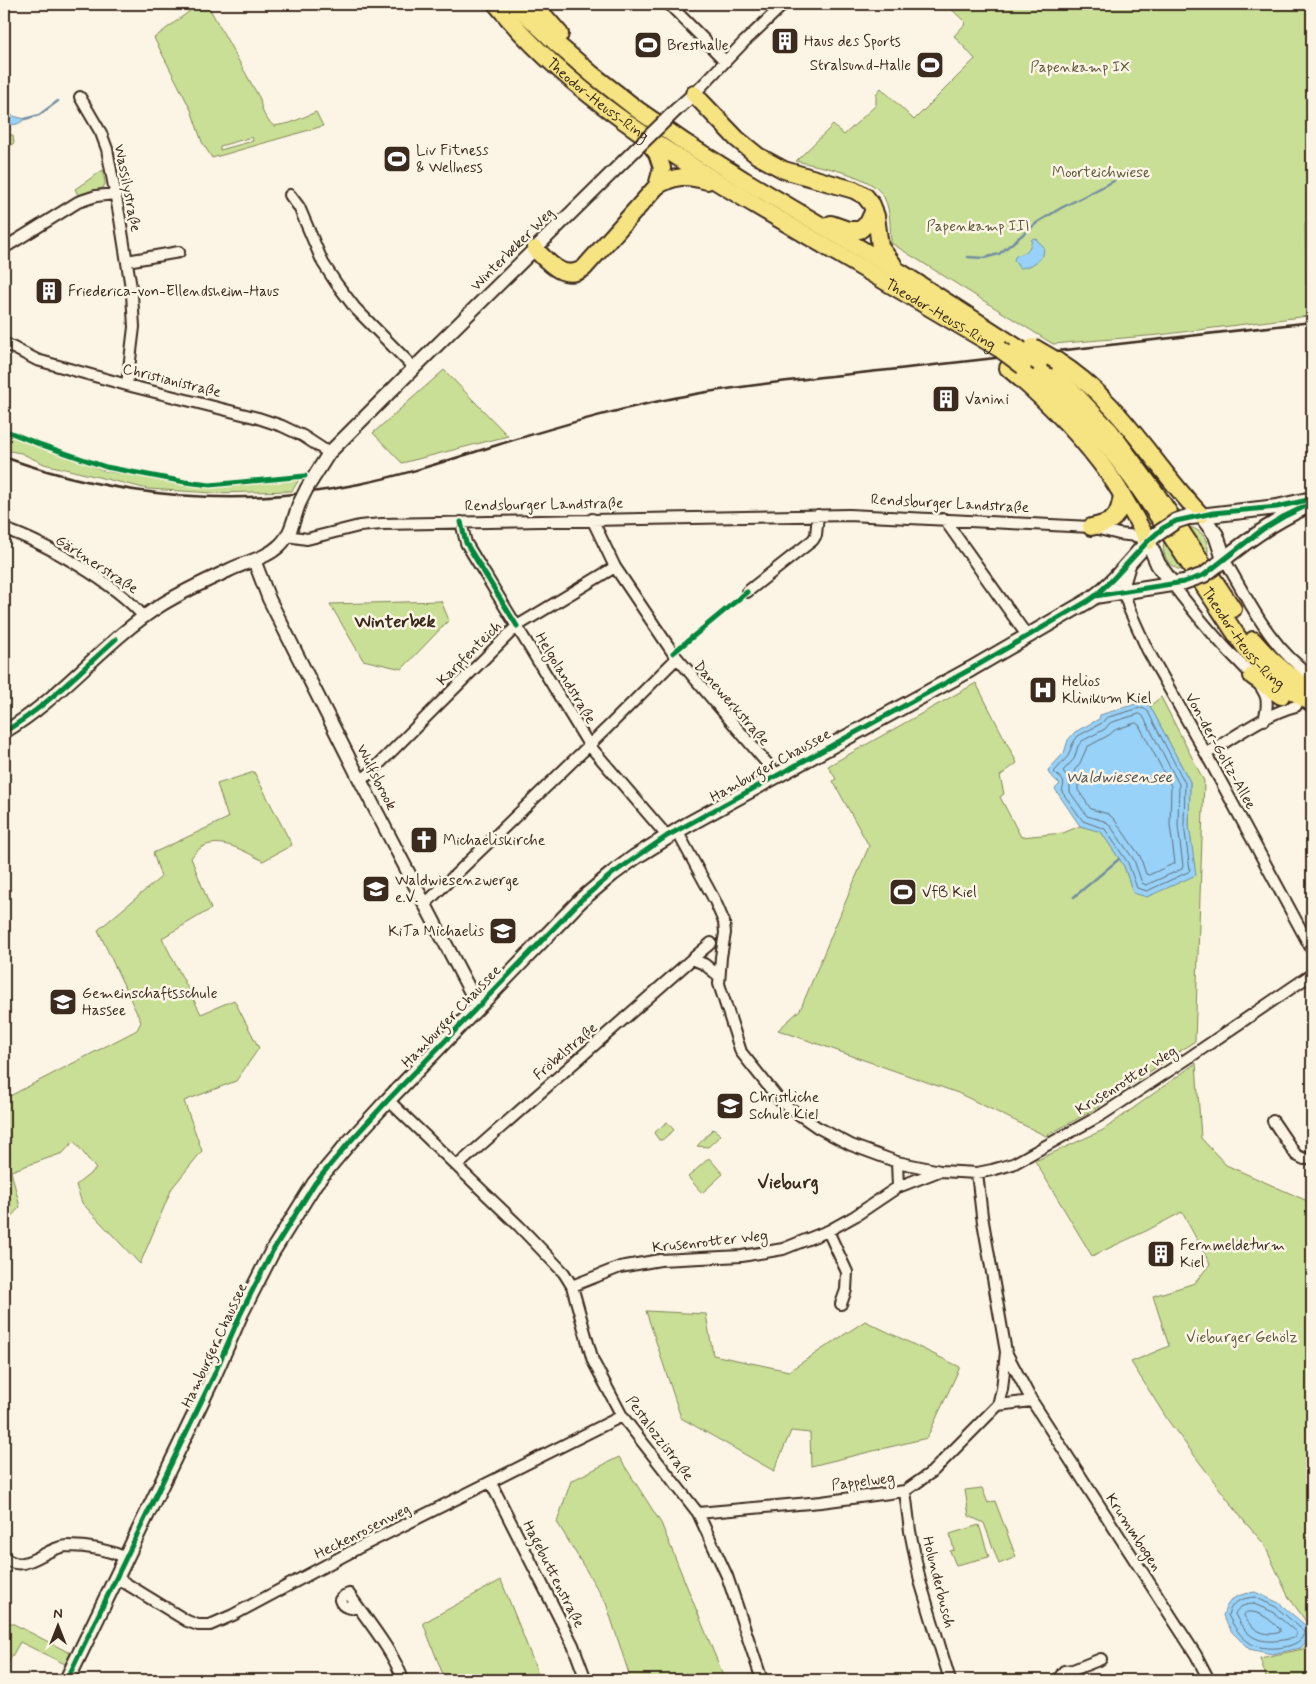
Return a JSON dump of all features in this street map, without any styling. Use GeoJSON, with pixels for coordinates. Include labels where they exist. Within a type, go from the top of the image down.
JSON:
{"type":"FeatureCollection","features":[{"type":"Feature","properties":{"kind":"highway"},"geometry":{"type":"LineString","coordinates":[[491,4],[510,20]]}},
{"type":"Feature","properties":{"kind":"highway","name":"Theodor-Heuss-Ring"},"geometry":{"type":"LineString","coordinates":[[496,4],[550,62],[640,133],[725,187],[955,323],[1015,367],[1062,398],[1107,445],[1132,478],[1246,649],[1271,676],[1295,694],[1304,704]]}},
{"type":"Feature","properties":{"kind":"highway","name":"Theodor-Heuss-Ring"},"geometry":{"type":"LineString","coordinates":[[515,4],[557,44],[593,74],[638,110],[684,142],[975,319],[1026,347],[1039,363],[1088,406],[1110,431],[1134,462],[1254,641],[1282,669],[1312,690]]}},
{"type":"Feature","properties":{"kind":"highway"},"geometry":{"type":"LineString","coordinates":[[534,4],[593,74]]}},
{"type":"Feature","properties":{"kind":"highway"},"geometry":{"type":"LineString","coordinates":[[699,89],[737,139],[758,156],[795,174],[860,193],[869,200],[874,210],[880,247],[900,272]]}},
{"type":"Feature","properties":{"kind":"highway"},"geometry":{"type":"LineString","coordinates":[[535,249],[555,268],[564,272],[579,272],[605,246],[657,186],[662,173],[657,153],[640,133]]}},
{"type":"Feature","properties":{"kind":"highway"},"geometry":{"type":"LineString","coordinates":[[657,186],[673,178],[685,176],[725,187]]}},
{"type":"Feature","properties":{"kind":"highway"},"geometry":{"type":"LineString","coordinates":[[803,215],[855,231],[864,228],[874,210]]}},
{"type":"Feature","properties":{"kind":"highway"},"geometry":{"type":"LineString","coordinates":[[1026,347],[1057,361],[1081,377],[1115,411],[1186,500],[1194,516]]}},
{"type":"Feature","properties":{"kind":"highway"},"geometry":{"type":"LineString","coordinates":[[1015,367],[1064,419],[1101,464],[1153,538]]}},
{"type":"Feature","properties":{"kind":"highway"},"geometry":{"type":"LineString","coordinates":[[1091,527],[1105,524],[1116,516],[1120,510],[1122,495]]}},
{"type":"Feature","properties":{"kind":"highway"},"geometry":{"type":"LineString","coordinates":[[1252,676],[1304,704],[1312,714]]}},
{"type":"Feature","properties":{"kind":"main road","name":"Hamburger Chaussee"},"geometry":{"type":"LineString","coordinates":[[67,1680],[215,1374],[241,1313],[272,1252],[315,1183],[388,1100],[597,886],[635,857],[672,834],[1028,637],[1095,596],[1153,538],[1176,521],[1194,516],[1277,507],[1312,501]]}},
{"type":"Feature","properties":{"kind":"main road","name":"Hamburger Chaussee"},"geometry":{"type":"LineString","coordinates":[[1095,596],[1178,583],[1204,575],[1263,529],[1312,501]]}},
{"type":"Feature","properties":{"kind":"main road"},"geometry":{"type":"LineString","coordinates":[[1194,516],[1216,535],[1220,562]]}},
{"type":"Feature","properties":{"kind":"main road"},"geometry":{"type":"LineString","coordinates":[[1153,538],[1158,564],[1178,583]]}},
{"type":"Feature","properties":{"kind":"street"},"geometry":{"type":"LineString","coordinates":[[669,4],[726,61]]}},
{"type":"Feature","properties":{"kind":"street","name":"Winterbeker Weg"},"geometry":{"type":"LineString","coordinates":[[287,536],[307,488],[329,453],[784,4]]}},
{"type":"Feature","properties":{"kind":"street","name":"Wassilystraße"},"geometry":{"type":"LineString","coordinates":[[80,96],[101,133],[107,149],[127,261],[134,327],[127,385]]}},
{"type":"Feature","properties":{"kind":"street"},"geometry":{"type":"LineString","coordinates":[[4,248],[78,202],[96,196],[115,194]]}},
{"type":"Feature","properties":{"kind":"street"},"geometry":{"type":"LineString","coordinates":[[290,195],[299,207],[323,263],[336,283],[355,308],[414,368]]}},
{"type":"Feature","properties":{"kind":"street"},"geometry":{"type":"LineString","coordinates":[[127,261],[179,252]]}},
{"type":"Feature","properties":{"kind":"street","name":"Christianistraße"},"geometry":{"type":"LineString","coordinates":[[4,344],[37,360],[282,426],[303,436],[329,453]]}},
{"type":"Feature","properties":{"kind":"street"},"geometry":{"type":"LineString","coordinates":[[747,592],[813,540],[816,535],[818,515]]}},
{"type":"Feature","properties":{"kind":"street","name":"Rendsburger Landstraße"},"geometry":{"type":"LineString","coordinates":[[287,536],[307,539],[359,526],[461,522],[850,515],[1091,527],[1112,533],[1153,538]]}},
{"type":"Feature","properties":{"kind":"street"},"geometry":{"type":"LineString","coordinates":[[944,519],[1028,637]]}},
{"type":"Feature","properties":{"kind":"street","name":"Danewerkstraße"},"geometry":{"type":"LineString","coordinates":[[592,520],[615,567],[677,658],[777,775]]}},
{"type":"Feature","properties":{"kind":"street","name":"Helgolandstraße"},"geometry":{"type":"LineString","coordinates":[[461,522],[466,543],[589,745],[688,853],[715,901],[724,922],[725,933],[719,976]]}},
{"type":"Feature","properties":{"kind":"street","name":"Gärtnerstraße"},"geometry":{"type":"LineString","coordinates":[[4,529],[43,546],[80,567],[135,607],[144,617]]}},
{"type":"Feature","properties":{"kind":"street"},"geometry":{"type":"LineString","coordinates":[[4,732],[46,702],[144,617],[201,583],[254,560],[280,546],[287,536]]}},
{"type":"Feature","properties":{"kind":"street","name":"Wulfsbrook"},"geometry":{"type":"LineString","coordinates":[[254,560],[270,599],[360,780],[478,1006]]}},
{"type":"Feature","properties":{"kind":"street"},"geometry":{"type":"LineString","coordinates":[[1124,591],[1131,561]]}},
{"type":"Feature","properties":{"kind":"street","name":"Theodor-Heuss-Ring"},"geometry":{"type":"LineString","coordinates":[[1220,562],[1266,630],[1288,657],[1312,676]]}},
{"type":"Feature","properties":{"kind":"street","name":"Karpfenteich"},"geometry":{"type":"LineString","coordinates":[[360,780],[368,775],[517,626],[615,567]]}},
{"type":"Feature","properties":{"kind":"street"},"geometry":{"type":"LineString","coordinates":[[1178,583],[1221,644],[1252,676],[1266,698],[1267,708],[1264,720]]}},
{"type":"Feature","properties":{"kind":"street","name":"Von-der-Goltz-Allee"},"geometry":{"type":"LineString","coordinates":[[1124,591],[1129,609],[1147,649],[1312,950]]}},
{"type":"Feature","properties":{"kind":"street"},"geometry":{"type":"LineString","coordinates":[[424,905],[677,658]]}},
{"type":"Feature","properties":{"kind":"street"},"geometry":{"type":"LineString","coordinates":[[1206,754],[1264,720],[1286,709],[1304,704]]}},
{"type":"Feature","properties":{"kind":"street","name":"Fröbelstraße"},"geometry":{"type":"LineString","coordinates":[[457,1166],[711,943]]}},
{"type":"Feature","properties":{"kind":"street"},"geometry":{"type":"LineString","coordinates":[[692,960],[704,964],[719,976]]}},
{"type":"Feature","properties":{"kind":"street","name":"Krusenrotter Weg"},"geometry":{"type":"LineString","coordinates":[[719,976],[722,994],[742,1052],[781,1102],[817,1127],[851,1145],[897,1162],[940,1171],[977,1173],[1013,1164],[1103,1114],[1312,974]]}},
{"type":"Feature","properties":{"kind":"street","name":"Pestalozzistraße"},"geometry":{"type":"LineString","coordinates":[[388,1100],[564,1273],[572,1286],[593,1361],[622,1416],[698,1513],[727,1576],[762,1680]]}},
{"type":"Feature","properties":{"kind":"street"},"geometry":{"type":"LineString","coordinates":[[1273,1121],[1296,1155],[1304,1159],[1312,1157]]}},
{"type":"Feature","properties":{"kind":"street"},"geometry":{"type":"LineString","coordinates":[[897,1162],[898,1187]]}},
{"type":"Feature","properties":{"kind":"street","name":"Krusenrotter Weg"},"geometry":{"type":"LineString","coordinates":[[572,1286],[620,1267],[660,1260],[742,1256],[783,1249],[828,1231],[855,1216],[898,1187],[940,1171]]}},
{"type":"Feature","properties":{"kind":"street","name":"Krummbogen"},"geometry":{"type":"LineString","coordinates":[[977,1173],[983,1225],[1006,1352],[1002,1389],[998,1405]]}},
{"type":"Feature","properties":{"kind":"street"},"geometry":{"type":"LineString","coordinates":[[828,1231],[847,1272],[846,1290],[841,1304]]}},
{"type":"Feature","properties":{"kind":"street","name":"Krummbogen"},"geometry":{"type":"LineString","coordinates":[[1006,1352],[1032,1401],[1196,1655],[1209,1680]]}},
{"type":"Feature","properties":{"kind":"street"},"geometry":{"type":"LineString","coordinates":[[998,1405],[1032,1401]]}},
{"type":"Feature","properties":{"kind":"street","name":"Pappelweg"},"geometry":{"type":"LineString","coordinates":[[698,1513],[821,1502],[905,1491],[932,1472],[998,1405]]}},
{"type":"Feature","properties":{"kind":"street","name":"Heckenrosenweg"},"geometry":{"type":"LineString","coordinates":[[117,1578],[187,1621],[198,1625],[210,1625],[234,1615],[358,1548],[622,1416]]}},
{"type":"Feature","properties":{"kind":"street","name":"Hagebuttenstraße"},"geometry":{"type":"LineString","coordinates":[[491,1483],[573,1645],[586,1680]]}},
{"type":"Feature","properties":{"kind":"street","name":"Holunderbusch"},"geometry":{"type":"LineString","coordinates":[[905,1491],[910,1531],[920,1581],[950,1680]]}},
{"type":"Feature","properties":{"kind":"street"},"geometry":{"type":"LineString","coordinates":[[4,1557],[15,1564],[23,1564],[58,1548],[68,1546],[112,1551],[127,1558]]}},
{"type":"Feature","properties":{"kind":"street"},"geometry":{"type":"LineString","coordinates":[[358,1608],[397,1666],[403,1680]]}},
{"type":"Feature","properties":{"kind":"street"},"geometry":{"type":"LineString","coordinates":[[1058,1680],[1064,1671],[1073,1670],[1101,1659]]}},
{"type":"Feature","properties":{"kind":"green space"},"geometry":{"type":"Polygon","coordinates":[[[199,4],[207,4],[260,99],[261,107],[268,120],[274,126],[290,123],[316,112],[323,126],[212,158],[202,142],[191,110],[154,38],[199,4]],[[252,137],[220,146],[220,150],[253,141],[252,137]]]}},
{"type":"Feature","properties":{"kind":"green space","name":"Moorteichwiese"},"geometry":{"type":"Polygon","coordinates":[[[946,4],[1312,4],[1312,208],[1305,224],[1306,285],[1312,285],[1312,310],[1308,310],[1308,316],[1159,335],[1053,344],[891,243],[888,208],[884,197],[878,189],[857,177],[796,161],[833,125],[844,135],[876,105],[876,94],[881,88],[914,120],[975,59],[954,36],[966,23],[946,4]]]}},
{"type":"Feature","properties":{"kind":"green space"},"geometry":{"type":"Polygon","coordinates":[[[4,135],[13,135],[14,143],[4,150],[4,135]]]}},
{"type":"Feature","properties":{"kind":"green space"},"geometry":{"type":"Polygon","coordinates":[[[103,170],[105,184],[103,188],[78,195],[75,189],[103,170]]]}},
{"type":"Feature","properties":{"kind":"green space"},"geometry":{"type":"Polygon","coordinates":[[[444,370],[508,436],[402,463],[373,433],[444,370]]]}},
{"type":"Feature","properties":{"kind":"green space"},"geometry":{"type":"Polygon","coordinates":[[[4,432],[105,471],[191,485],[227,486],[300,478],[292,491],[213,493],[148,489],[44,464],[21,453],[4,450],[4,432]]]}},
{"type":"Feature","properties":{"kind":"green space"},"geometry":{"type":"Polygon","coordinates":[[[1186,526],[1197,530],[1204,537],[1208,546],[1207,557],[1186,526]]]}},
{"type":"Feature","properties":{"kind":"green space"},"geometry":{"type":"Polygon","coordinates":[[[1164,541],[1186,571],[1175,568],[1165,557],[1164,541]]]}},
{"type":"Feature","properties":{"kind":"green space"},"geometry":{"type":"Polygon","coordinates":[[[441,601],[449,620],[402,669],[363,660],[330,604],[441,601]]]}},
{"type":"Feature","properties":{"kind":"green space"},"geometry":{"type":"Polygon","coordinates":[[[976,683],[1017,763],[1000,776],[1004,794],[1000,797],[1021,837],[1063,833],[1080,826],[1101,831],[1124,866],[1133,892],[1195,875],[1189,825],[1190,782],[1150,706],[1161,697],[1204,781],[1195,1041],[1092,1111],[1046,1136],[958,1093],[778,1030],[800,1010],[869,846],[833,781],[836,779],[828,766],[976,683]]]}},
{"type":"Feature","properties":{"kind":"green space"},"geometry":{"type":"Polygon","coordinates":[[[254,772],[292,845],[263,861],[226,844],[216,843],[198,850],[191,858],[211,909],[162,938],[201,1014],[234,1000],[259,1048],[236,1081],[184,1101],[202,1151],[172,1188],[140,1264],[82,1203],[76,1185],[96,1169],[74,1141],[63,1153],[11,1171],[20,1207],[4,1224],[4,1099],[137,1030],[141,1022],[98,930],[161,877],[153,853],[228,818],[217,784],[254,772]]]}},
{"type":"Feature","properties":{"kind":"green space","name":"Vieburger Gehölz"},"geometry":{"type":"Polygon","coordinates":[[[1196,1063],[1201,1138],[1226,1165],[1312,1203],[1312,1630],[1288,1596],[1264,1544],[1244,1521],[1169,1422],[1131,1362],[1169,1346],[1153,1296],[1195,1283],[1210,1264],[1182,1212],[1092,1256],[1035,1161],[1103,1130],[1196,1063]]]}},
{"type":"Feature","properties":{"kind":"green space"},"geometry":{"type":"Polygon","coordinates":[[[667,1122],[674,1130],[662,1140],[659,1140],[654,1133],[667,1122]]]}},
{"type":"Feature","properties":{"kind":"green space"},"geometry":{"type":"Polygon","coordinates":[[[713,1129],[721,1135],[708,1147],[697,1146],[713,1129]]]}},
{"type":"Feature","properties":{"kind":"green space"},"geometry":{"type":"Polygon","coordinates":[[[709,1158],[723,1174],[702,1193],[688,1177],[709,1158]]]}},
{"type":"Feature","properties":{"kind":"green space"},"geometry":{"type":"Polygon","coordinates":[[[646,1311],[706,1314],[713,1355],[789,1371],[865,1321],[960,1367],[927,1438],[811,1466],[810,1433],[791,1431],[774,1471],[681,1418],[646,1311]]]}},
{"type":"Feature","properties":{"kind":"green space"},"geometry":{"type":"Polygon","coordinates":[[[619,1457],[661,1523],[725,1680],[631,1680],[606,1603],[557,1522],[571,1481],[619,1457]]]}},
{"type":"Feature","properties":{"kind":"green space"},"geometry":{"type":"Polygon","coordinates":[[[982,1488],[988,1503],[995,1501],[1016,1557],[999,1564],[984,1523],[969,1516],[965,1490],[982,1488]]]}},
{"type":"Feature","properties":{"kind":"green space"},"geometry":{"type":"Polygon","coordinates":[[[979,1525],[989,1557],[956,1565],[950,1551],[954,1550],[950,1534],[979,1525]]]}},
{"type":"Feature","properties":{"kind":"green space"},"geometry":{"type":"Polygon","coordinates":[[[501,1580],[539,1680],[445,1680],[423,1623],[501,1580]]]}},
{"type":"Feature","properties":{"kind":"green space"},"geometry":{"type":"Polygon","coordinates":[[[4,1619],[70,1653],[65,1664],[20,1642],[4,1670],[4,1619]]]}},
{"type":"Feature","properties":{"kind":"green space"},"geometry":{"type":"Polygon","coordinates":[[[1312,1636],[1312,1680],[1267,1680],[1260,1658],[1303,1649],[1312,1636]]]}},
{"type":"Feature","properties":{"kind":"water"},"geometry":{"type":"Polygon","coordinates":[[[4,109],[13,116],[25,119],[20,123],[7,123],[4,121],[4,109]]]}},
{"type":"Feature","properties":{"kind":"water"},"geometry":{"type":"Polygon","coordinates":[[[1035,238],[1044,247],[1043,255],[1033,264],[1019,268],[1014,260],[1016,255],[1027,251],[1032,239],[1035,238]]]}},
{"type":"Feature","properties":{"kind":"water","name":"Waldwiesensee"},"geometry":{"type":"Polygon","coordinates":[[[1142,702],[1150,706],[1190,782],[1189,825],[1196,875],[1147,897],[1133,893],[1124,866],[1101,832],[1080,826],[1055,789],[1060,784],[1049,774],[1048,770],[1064,753],[1068,740],[1075,732],[1099,719],[1100,715],[1142,702]]]}},
{"type":"Feature","properties":{"kind":"water"},"geometry":{"type":"Polygon","coordinates":[[[1255,1592],[1279,1603],[1311,1630],[1308,1639],[1301,1648],[1272,1654],[1249,1649],[1232,1632],[1223,1616],[1225,1610],[1234,1598],[1255,1592]]]}},
{"type":"Feature","properties":{"kind":"waterway"},"geometry":{"type":"LineString","coordinates":[[25,119],[39,115],[58,101]]}},
{"type":"Feature","properties":{"kind":"waterway"},"geometry":{"type":"LineString","coordinates":[[968,257],[984,258],[999,254],[1038,222],[1114,181]]}},
{"type":"Feature","properties":{"kind":"waterway"},"geometry":{"type":"LineString","coordinates":[[1074,897],[1119,859]]}},
{"type":"Feature","properties":{"kind":"railway"},"geometry":{"type":"LineString","coordinates":[[4,457],[47,471],[135,490],[225,497],[315,492],[359,484],[427,467],[596,416],[648,403],[730,388],[1312,322]]}},
{"type":"Feature","properties":{"kind":"cycle path"},"geometry":{"type":"LineString","coordinates":[[4,430],[106,467],[185,482],[210,485],[305,476]]}},
{"type":"Feature","properties":{"kind":"cycle path"},"geometry":{"type":"LineString","coordinates":[[67,1680],[214,1375],[241,1313],[272,1252],[315,1183],[388,1100],[581,900],[612,874],[667,836],[971,669],[1088,601],[1112,580],[1148,541],[1163,528],[1176,521],[1213,513],[1277,507],[1312,499]]}},
{"type":"Feature","properties":{"kind":"cycle path"},"geometry":{"type":"LineString","coordinates":[[1095,596],[1184,582],[1204,575],[1263,529],[1308,505]]}},
{"type":"Feature","properties":{"kind":"cycle path"},"geometry":{"type":"LineString","coordinates":[[461,522],[466,543],[517,626]]}},
{"type":"Feature","properties":{"kind":"cycle path"},"geometry":{"type":"LineString","coordinates":[[673,653],[747,592]]}},
{"type":"Feature","properties":{"kind":"cycle path"},"geometry":{"type":"LineString","coordinates":[[4,732],[48,700],[116,639]]}},
{"type":"Feature","properties":{"kind":"place","name":"Haus des Sports"},"geometry":{"type":"Point","coordinates":[785,41]}},
{"type":"Feature","properties":{"kind":"place","name":"Bresthalle"},"geometry":{"type":"Point","coordinates":[648,45]}},
{"type":"Feature","properties":{"kind":"place","name":"Stralsund-Halle"},"geometry":{"type":"Point","coordinates":[930,65]}},
{"type":"Feature","properties":{"kind":"place","name":"Liv Fitness & Wellness"},"geometry":{"type":"Point","coordinates":[397,159]}},
{"type":"Feature","properties":{"kind":"place","name":"Friederica-von-Ellendsheim-Haus"},"geometry":{"type":"Point","coordinates":[49,291]}},
{"type":"Feature","properties":{"kind":"place","name":"Vanini"},"geometry":{"type":"Point","coordinates":[946,399]}},
{"type":"Feature","properties":{"kind":"place","name":"Helios Klinikum Kiel"},"geometry":{"type":"Point","coordinates":[1043,690]}},
{"type":"Feature","properties":{"kind":"place","name":"Michaeliskirche"},"geometry":{"type":"Point","coordinates":[424,840]}},
{"type":"Feature","properties":{"kind":"place","name":"Waldwiesenzwerge e.V."},"geometry":{"type":"Point","coordinates":[376,889]}},
{"type":"Feature","properties":{"kind":"place","name":"VfB Kiel"},"geometry":{"type":"Point","coordinates":[903,892]}},
{"type":"Feature","properties":{"kind":"place","name":"KiTa Michaelis"},"geometry":{"type":"Point","coordinates":[503,931]}},
{"type":"Feature","properties":{"kind":"place","name":"Gemeinschaftsschule Hassee"},"geometry":{"type":"Point","coordinates":[63,1002]}},
{"type":"Feature","properties":{"kind":"place","name":"Christliche Schule Kiel"},"geometry":{"type":"Point","coordinates":[730,1106]}},
{"type":"Feature","properties":{"kind":"place","name":"Fernmeldeturm Kiel"},"geometry":{"type":"Point","coordinates":[1161,1254]}},
{"type":"Feature","properties":{"kind":"district","name":"Winterbek"},"geometry":{"type":"Point","coordinates":[395,621]}},
{"type":"Feature","properties":{"kind":"district","name":"Vieburg"},"geometry":{"type":"Point","coordinates":[788,1182]}},
{"type":"Feature","properties":{"kind":"park label","name":"Papenkamp IX"},"geometry":{"type":"Point","coordinates":[1080,67]}},
{"type":"Feature","properties":{"kind":"park label","name":"Papenkamp III"},"geometry":{"type":"Point","coordinates":[978,226]}}]}
